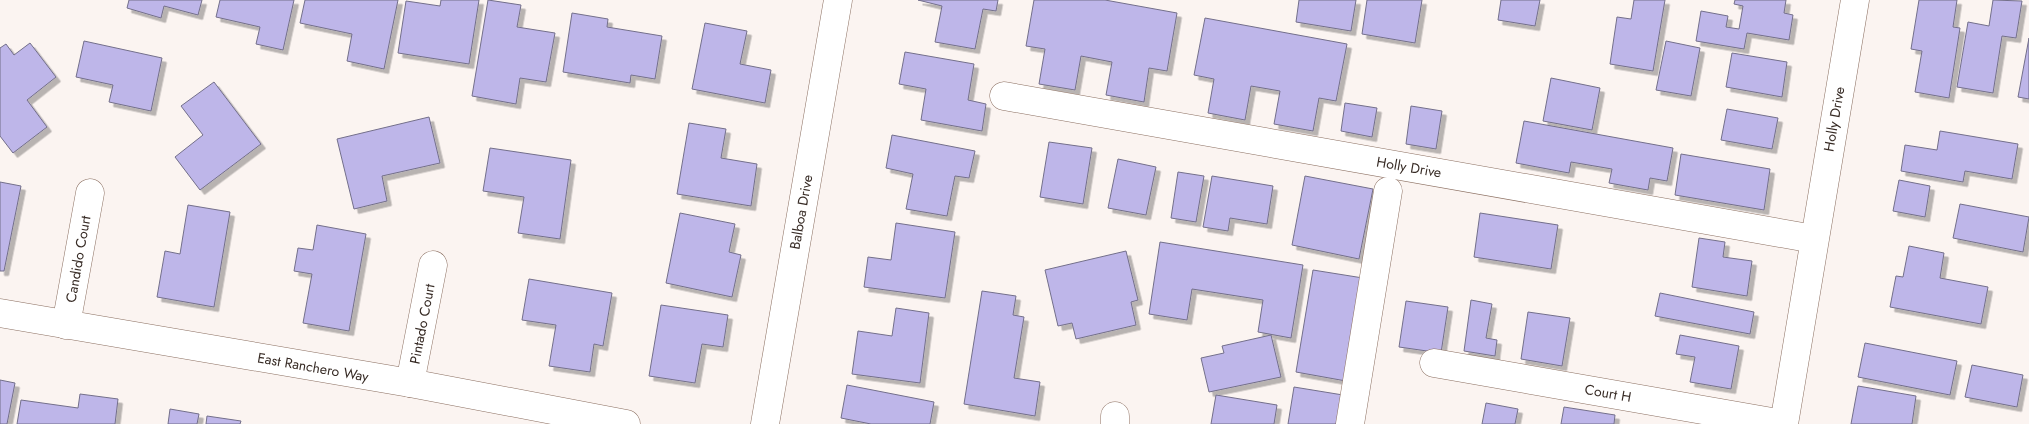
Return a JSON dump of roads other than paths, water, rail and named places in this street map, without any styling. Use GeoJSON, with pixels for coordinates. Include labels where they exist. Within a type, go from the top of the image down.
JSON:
{"type":"FeatureCollection","features":[{"type":"Feature","properties":{"kind":"street","name":"Balboa Drive"},"geometry":{"type":"LineString","coordinates":[[765,424],[838,0]]}},
{"type":"Feature","properties":{"kind":"street","name":"Holly Drive"},"geometry":{"type":"LineString","coordinates":[[1784,424],[1855,0]]}},
{"type":"Feature","properties":{"kind":"street","name":"Holly Drive"},"geometry":{"type":"LineString","coordinates":[[1004,96],[1814,239]]}},
{"type":"Feature","properties":{"kind":"street","name":"Holly Drive"},"geometry":{"type":"LineString","coordinates":[[1350,424],[1388,191]]}},
{"type":"Feature","properties":{"kind":"street","name":"Candido Court"},"geometry":{"type":"LineString","coordinates":[[66,324],[90,192]]}},
{"type":"Feature","properties":{"kind":"street","name":"Pintado Court"},"geometry":{"type":"LineString","coordinates":[[410,383],[433,265]]}},
{"type":"Feature","properties":{"kind":"street","name":"East Ranchero Way"},"geometry":{"type":"LineString","coordinates":[[0,314],[410,383],[626,424]]}},
{"type":"Feature","properties":{"kind":"street","name":"Court H"},"geometry":{"type":"LineString","coordinates":[[1434,363],[1784,424]]}}]}
